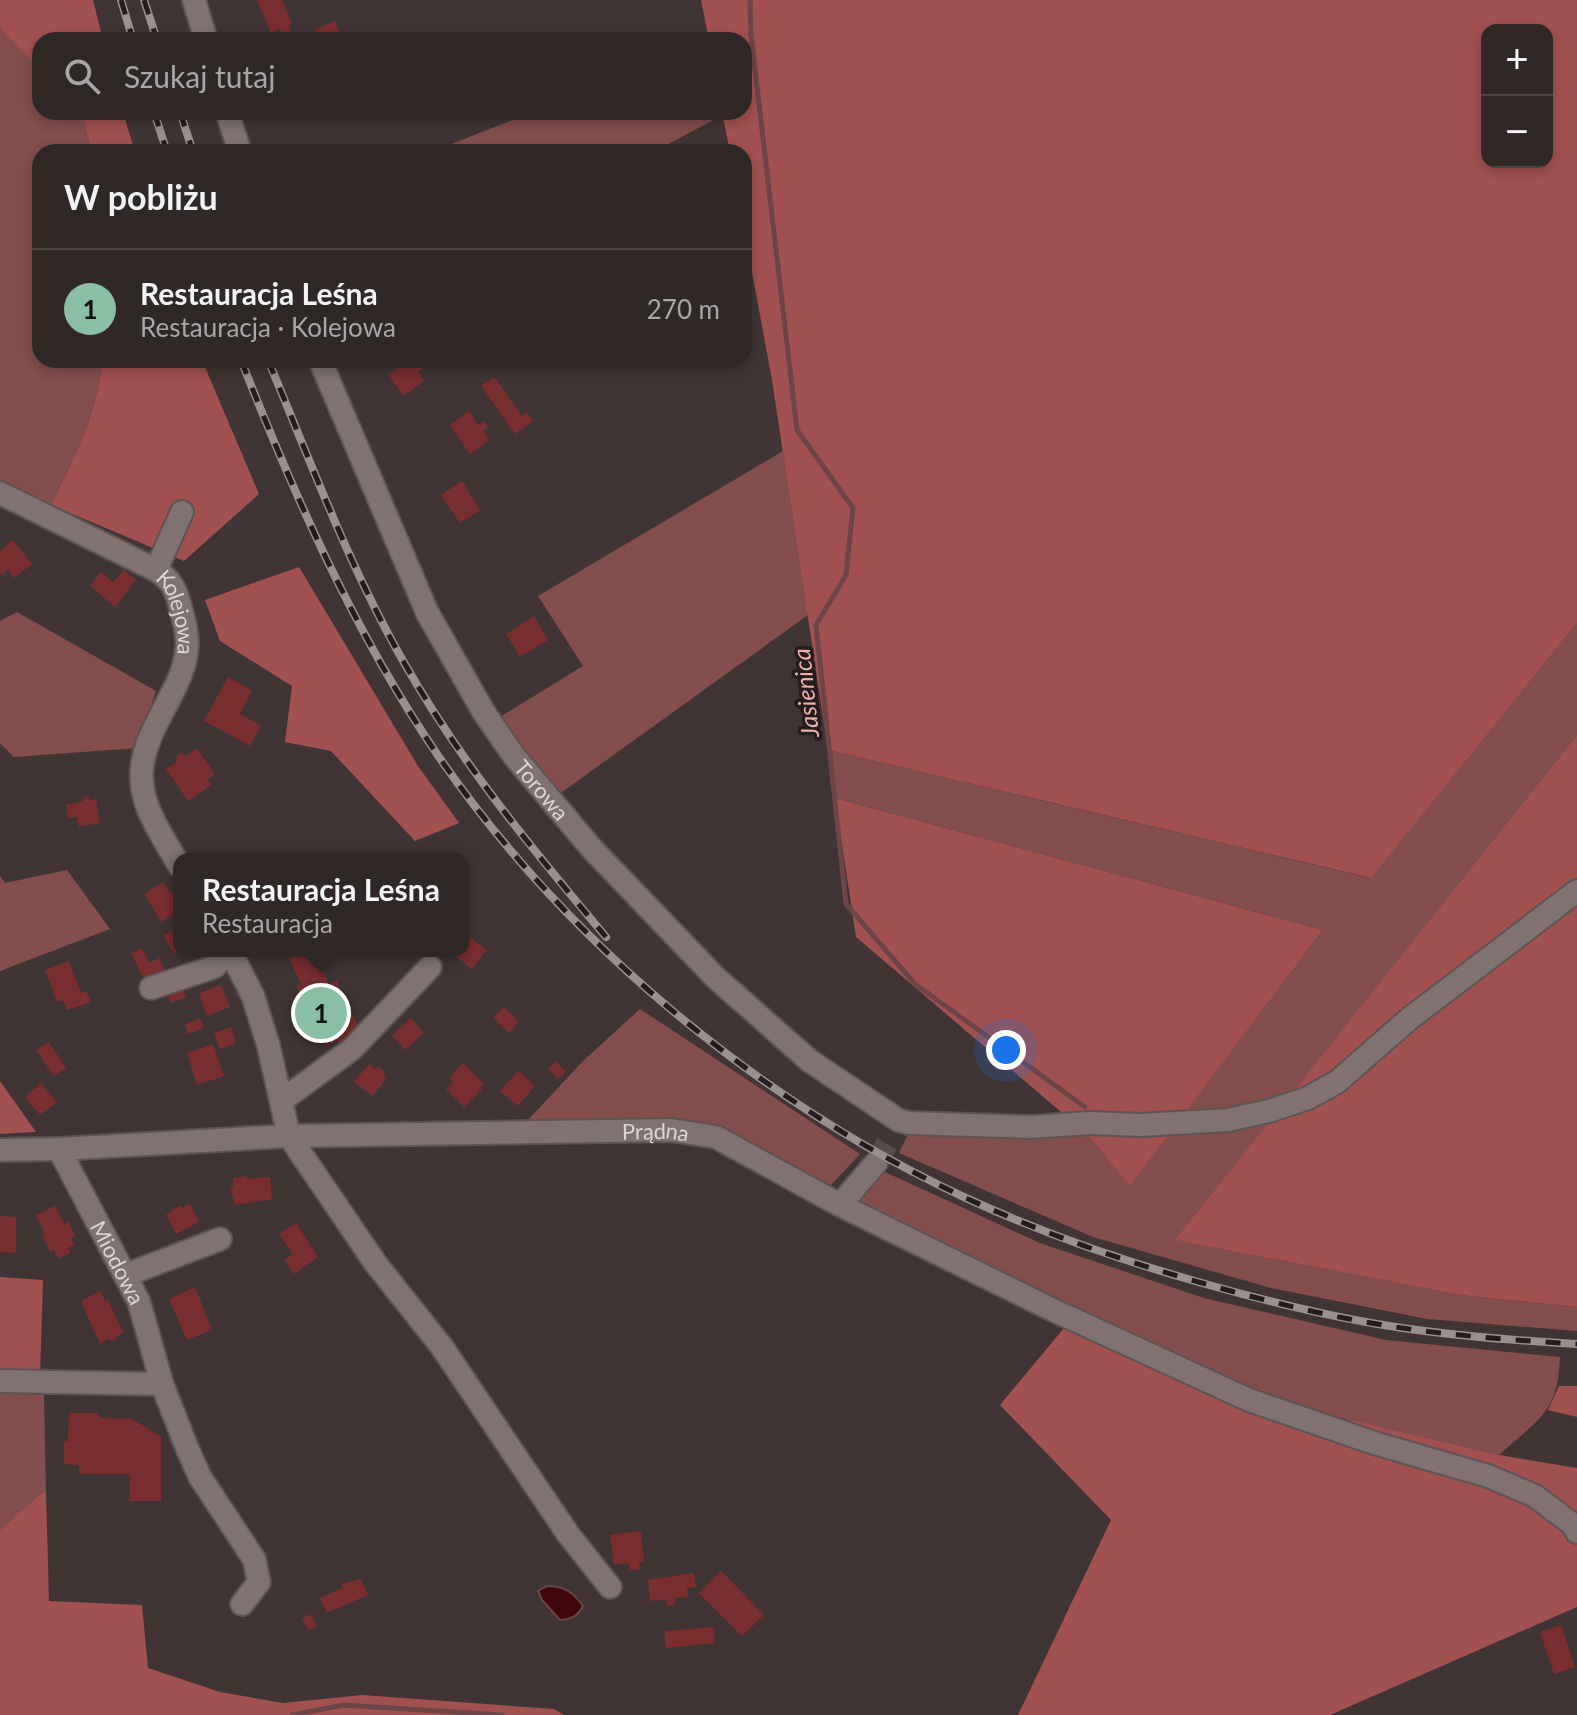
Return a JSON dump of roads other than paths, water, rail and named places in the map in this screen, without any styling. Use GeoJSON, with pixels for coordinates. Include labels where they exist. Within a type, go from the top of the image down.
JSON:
{"type":"FeatureCollection","features":[{"type":"Feature","properties":{"kind":"street"},"geometry":{"type":"LineString","coordinates":[[194,0],[204,32]]}},
{"type":"Feature","properties":{"kind":"street"},"geometry":{"type":"LineString","coordinates":[[230,120],[237,144]]}},
{"type":"Feature","properties":{"kind":"street","name":"Torowa"},"geometry":{"type":"LineString","coordinates":[[323,368],[427,612],[483,711],[514,756],[593,850],[716,978],[893,1130],[908,1123],[1031,1127],[1228,1120],[1308,1098],[1337,1082],[1409,1019],[1577,891]]}},
{"type":"Feature","properties":{"kind":"street","name":"Kolejowa"},"geometry":{"type":"LineString","coordinates":[[0,493],[156,570],[174,587],[185,625],[187,652],[179,677],[149,735],[142,770],[144,800],[173,854]]}},
{"type":"Feature","properties":{"kind":"street"},"geometry":{"type":"LineString","coordinates":[[156,570],[182,512]]}},
{"type":"Feature","properties":{"kind":"street"},"geometry":{"type":"LineString","coordinates":[[151,988],[214,967],[224,957]]}},
{"type":"Feature","properties":{"kind":"street"},"geometry":{"type":"LineString","coordinates":[[233,957],[253,996],[289,1136],[376,1264],[442,1347],[568,1534],[610,1587]]}},
{"type":"Feature","properties":{"kind":"street"},"geometry":{"type":"LineString","coordinates":[[281,1101],[352,1049],[430,967]]}},
{"type":"Feature","properties":{"kind":"street","name":"Prądna"},"geometry":{"type":"LineString","coordinates":[[0,1150],[289,1136],[671,1130],[716,1137],[840,1205],[1053,1310],[1249,1400],[1374,1443],[1488,1476],[1535,1496],[1572,1524],[1577,1532]]}},
{"type":"Feature","properties":{"kind":"street","name":"Miodowa"},"geometry":{"type":"LineString","coordinates":[[59,1149],[139,1302],[162,1384],[200,1477],[254,1559],[259,1582],[242,1604]]}},
{"type":"Feature","properties":{"kind":"street"},"geometry":{"type":"LineString","coordinates":[[840,1205],[876,1163]]}},
{"type":"Feature","properties":{"kind":"street"},"geometry":{"type":"LineString","coordinates":[[126,1275],[220,1239]]}},
{"type":"Feature","properties":{"kind":"street"},"geometry":{"type":"LineString","coordinates":[[0,1381],[162,1384]]}},
{"type":"Feature","properties":{"kind":"waterway","name":"Jasienica"},"geometry":{"type":"LineString","coordinates":[[750,0],[751,32]]}},
{"type":"Feature","properties":{"kind":"waterway","name":"Jasienica"},"geometry":{"type":"LineString","coordinates":[[752,44],[797,430],[853,508],[846,575],[816,625],[846,904],[915,984],[1085,1107]]}},
{"type":"Feature","properties":{"kind":"waterway"},"geometry":{"type":"LineString","coordinates":[[292,1715],[344,1705],[502,1715]]}},
{"type":"Feature","properties":{"kind":"tunnel"},"geometry":{"type":"LineString","coordinates":[[876,1163],[889,1140]]}},
{"type":"Feature","properties":{"kind":"railway"},"geometry":{"type":"LineString","coordinates":[[121,0],[131,32]]}},
{"type":"Feature","properties":{"kind":"railway"},"geometry":{"type":"LineString","coordinates":[[144,0],[154,32]]}},
{"type":"Feature","properties":{"kind":"railway"},"geometry":{"type":"LineString","coordinates":[[157,120],[164,144]]}},
{"type":"Feature","properties":{"kind":"railway"},"geometry":{"type":"LineString","coordinates":[[183,120],[190,144]]}},
{"type":"Feature","properties":{"kind":"railway"},"geometry":{"type":"LineString","coordinates":[[244,368],[305,514],[354,614],[439,757],[490,826],[608,954],[674,1012],[743,1066],[815,1115],[890,1159],[966,1198],[1116,1257],[1260,1299],[1365,1322],[1457,1335],[1577,1344]]}},
{"type":"Feature","properties":{"kind":"railway"},"geometry":{"type":"LineString","coordinates":[[271,368],[347,549],[402,659],[472,768],[606,937]]}},
{"type":"Feature","properties":{"kind":"place","name":"Restauracja Leśna"},"geometry":{"type":"Point","coordinates":[321,1013]}}]}
